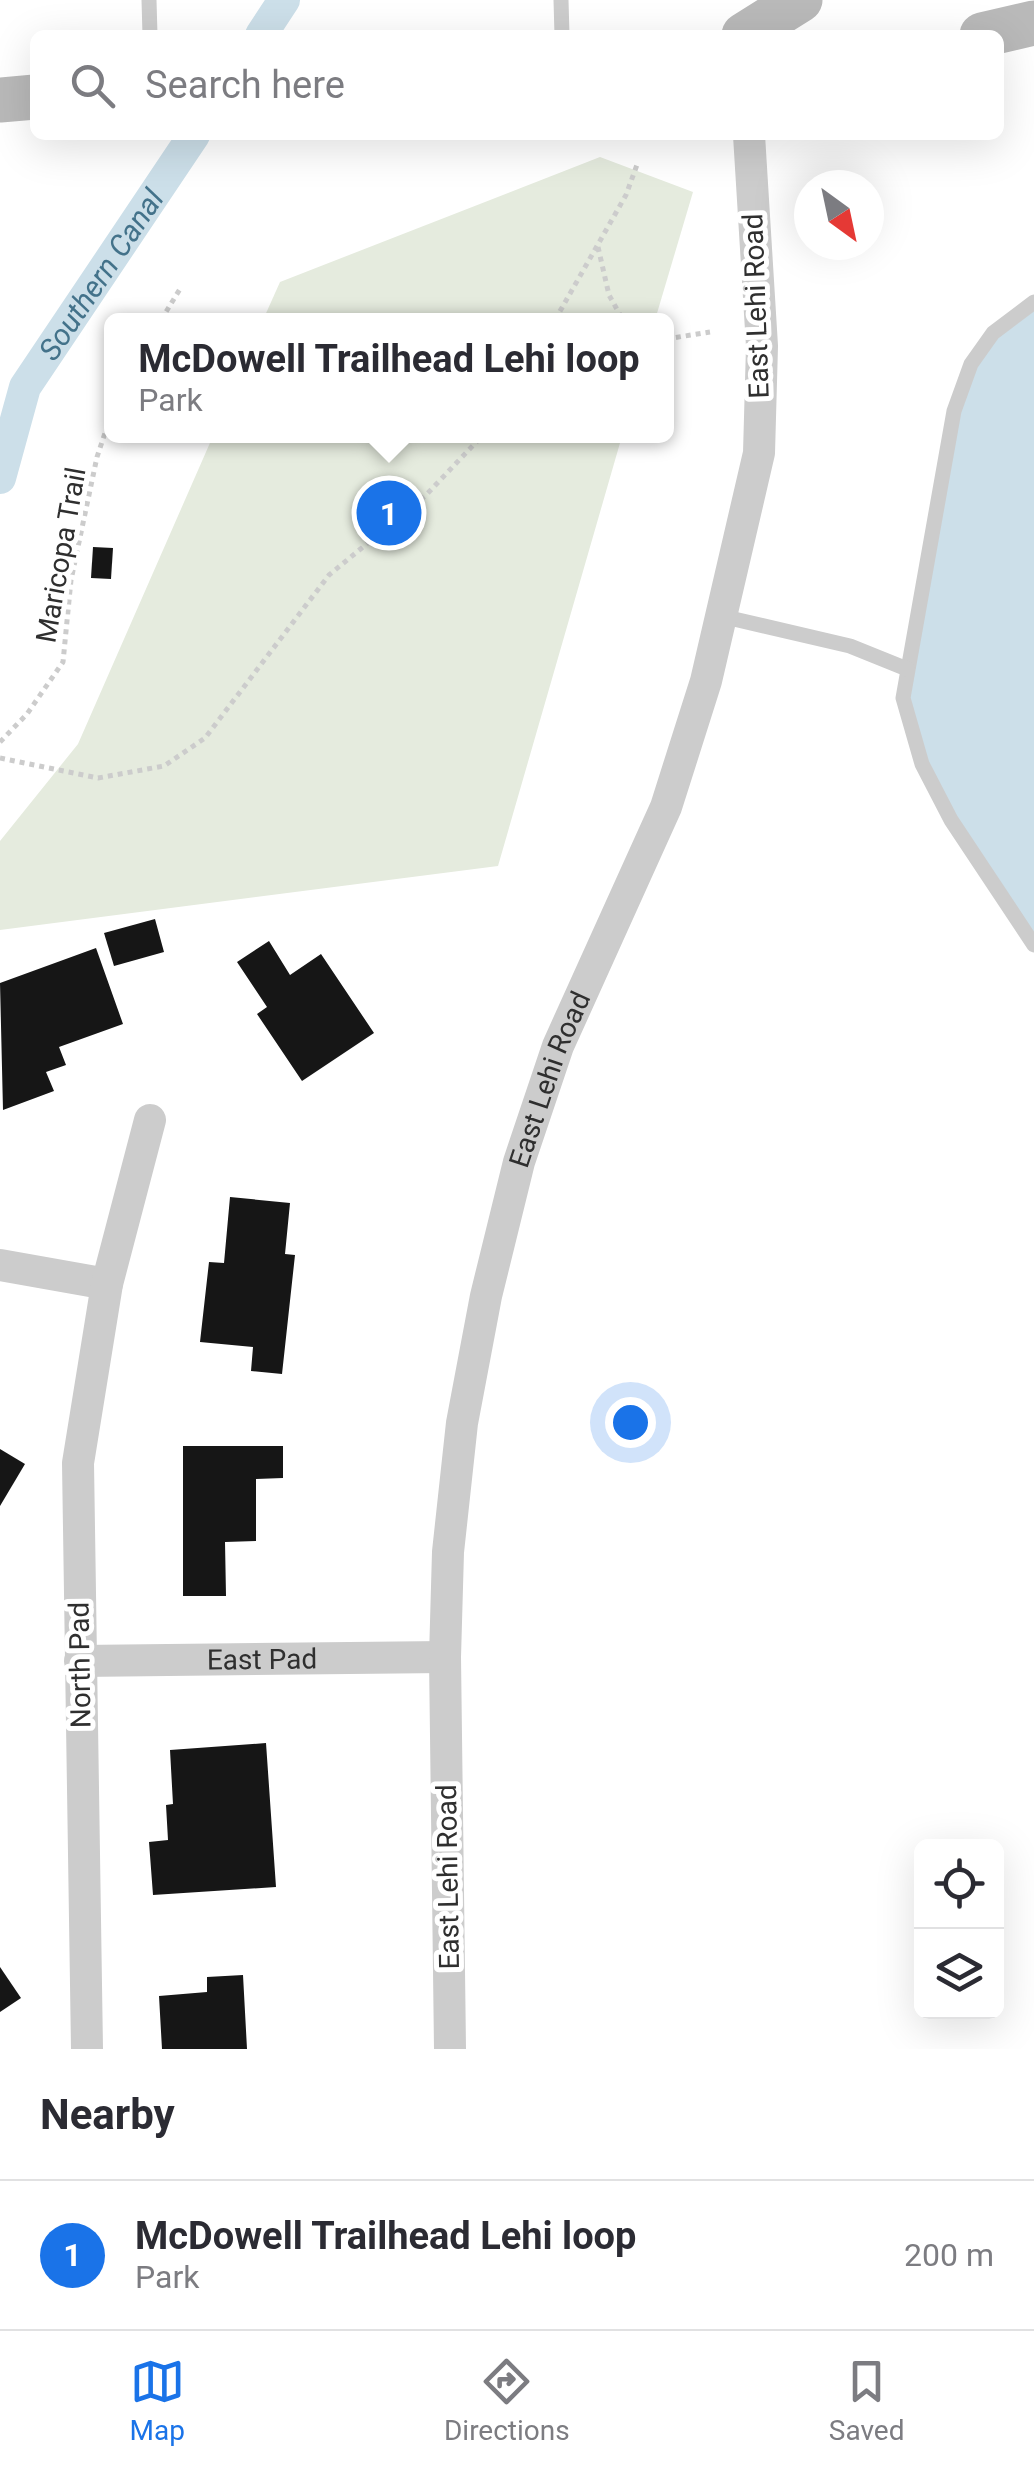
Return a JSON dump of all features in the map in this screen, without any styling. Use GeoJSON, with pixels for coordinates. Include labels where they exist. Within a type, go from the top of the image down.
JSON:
{"type":"FeatureCollection","features":[{"type":"Feature","properties":{"kind":"main road"},"geometry":{"type":"LineString","coordinates":[[752,30],[800,0]]}},
{"type":"Feature","properties":{"kind":"main road"},"geometry":{"type":"LineString","coordinates":[[1004,30],[1034,23]]}},
{"type":"Feature","properties":{"kind":"main road"},"geometry":{"type":"LineString","coordinates":[[0,100],[30,97]]}},
{"type":"Feature","properties":{"kind":"street","name":"East Lehi Road"},"geometry":{"type":"LineString","coordinates":[[450,2049],[445,1657],[448,1552],[462,1423],[486,1296],[518,1162],[558,1046],[666,807],[706,681],[759,453],[762,346],[749,140]]}},
{"type":"Feature","properties":{"kind":"street","name":"North Pad"},"geometry":{"type":"LineString","coordinates":[[87,2049],[78,1463],[107,1284],[150,1120]]}},
{"type":"Feature","properties":{"kind":"street"},"geometry":{"type":"LineString","coordinates":[[0,1264],[107,1284]]}},
{"type":"Feature","properties":{"kind":"street","name":"East Pad"},"geometry":{"type":"LineString","coordinates":[[80,1661],[445,1657]]}},
{"type":"Feature","properties":{"kind":"lane"},"geometry":{"type":"LineString","coordinates":[[149,0],[150,30]]}},
{"type":"Feature","properties":{"kind":"lane"},"geometry":{"type":"LineString","coordinates":[[561,0],[562,30]]}},
{"type":"Feature","properties":{"kind":"lane"},"geometry":{"type":"LineString","coordinates":[[1034,302],[993,333],[971,364],[954,411],[904,698],[922,764],[951,820],[1034,946]]}},
{"type":"Feature","properties":{"kind":"lane"},"geometry":{"type":"LineString","coordinates":[[721,616],[850,646],[907,669]]}},
{"type":"Feature","properties":{"kind":"path"},"geometry":{"type":"LineString","coordinates":[[559,313],[638,162]]}},
{"type":"Feature","properties":{"kind":"path"},"geometry":{"type":"LineString","coordinates":[[598,244],[609,295],[620,313]]}},
{"type":"Feature","properties":{"kind":"path"},"geometry":{"type":"LineString","coordinates":[[165,313],[180,290]]}},
{"type":"Feature","properties":{"kind":"path"},"geometry":{"type":"LineString","coordinates":[[674,338],[710,332]]}},
{"type":"Feature","properties":{"kind":"path","name":"Maricopa Trail"},"geometry":{"type":"LineString","coordinates":[[0,742],[63,662],[71,580],[105,443]]}},
{"type":"Feature","properties":{"kind":"path"},"geometry":{"type":"LineString","coordinates":[[0,758],[98,778],[164,766],[204,738],[329,575],[426,495],[475,443]]}},
{"type":"Feature","properties":{"kind":"shaded area"},"geometry":{"type":"Polygon","coordinates":[[[600,157],[693,192],[657,313],[266,313],[280,282],[600,157]]]}},
{"type":"Feature","properties":{"kind":"shaded area"},"geometry":{"type":"Polygon","coordinates":[[[210,443],[620,443],[498,866],[0,930],[0,841],[78,744],[210,443]]]}},
{"type":"Feature","properties":{"kind":"water"},"geometry":{"type":"Polygon","coordinates":[[[1034,302],[1034,945],[951,820],[909,730],[907,669],[971,364],[1034,302]]]}},
{"type":"Feature","properties":{"kind":"building"},"geometry":{"type":"Polygon","coordinates":[[[93,547],[113,548],[111,579],[91,578],[93,547]]]}},
{"type":"Feature","properties":{"kind":"building"},"geometry":{"type":"Polygon","coordinates":[[[155,919],[164,952],[114,966],[104,933],[155,919]]]}},
{"type":"Feature","properties":{"kind":"building"},"geometry":{"type":"Polygon","coordinates":[[[269,941],[290,975],[321,954],[374,1033],[302,1081],[257,1014],[267,1007],[237,962],[269,941]]]}},
{"type":"Feature","properties":{"kind":"building"},"geometry":{"type":"Polygon","coordinates":[[[96,948],[123,1024],[59,1047],[66,1065],[46,1072],[54,1091],[3,1110],[0,983],[96,948]]]}},
{"type":"Feature","properties":{"kind":"building"},"geometry":{"type":"Polygon","coordinates":[[[230,1197],[290,1203],[285,1254],[295,1255],[282,1374],[251,1371],[253,1347],[200,1342],[209,1262],[224,1263],[230,1197]]]}},
{"type":"Feature","properties":{"kind":"building"},"geometry":{"type":"Polygon","coordinates":[[[183,1446],[283,1446],[283,1478],[256,1479],[256,1541],[225,1542],[226,1596],[183,1596],[183,1446]]]}},
{"type":"Feature","properties":{"kind":"building"},"geometry":{"type":"Polygon","coordinates":[[[0,1449],[25,1464],[0,1506],[0,1449]]]}},
{"type":"Feature","properties":{"kind":"building"},"geometry":{"type":"Polygon","coordinates":[[[266,1743],[276,1887],[153,1895],[149,1842],[168,1840],[166,1805],[173,1804],[170,1750],[266,1743]]]}},
{"type":"Feature","properties":{"kind":"building"},"geometry":{"type":"Polygon","coordinates":[[[0,1967],[21,1998],[0,2012],[0,1967]]]}},
{"type":"Feature","properties":{"kind":"building"},"geometry":{"type":"Polygon","coordinates":[[[243,1975],[247,2049],[162,2049],[159,1996],[207,1992],[207,1977],[243,1975]]]}},
{"type":"Feature","properties":{"kind":"waterway","name":"Southern Canal"},"geometry":{"type":"LineString","coordinates":[[264,30],[284,0]]}},
{"type":"Feature","properties":{"kind":"waterway","name":"Southern Canal"},"geometry":{"type":"LineString","coordinates":[[0,478],[25,387],[191,140]]}},
{"type":"Feature","properties":{"kind":"place","name":"McDowell Trailhead Lehi loop"},"geometry":{"type":"Point","coordinates":[389,513]}}]}
